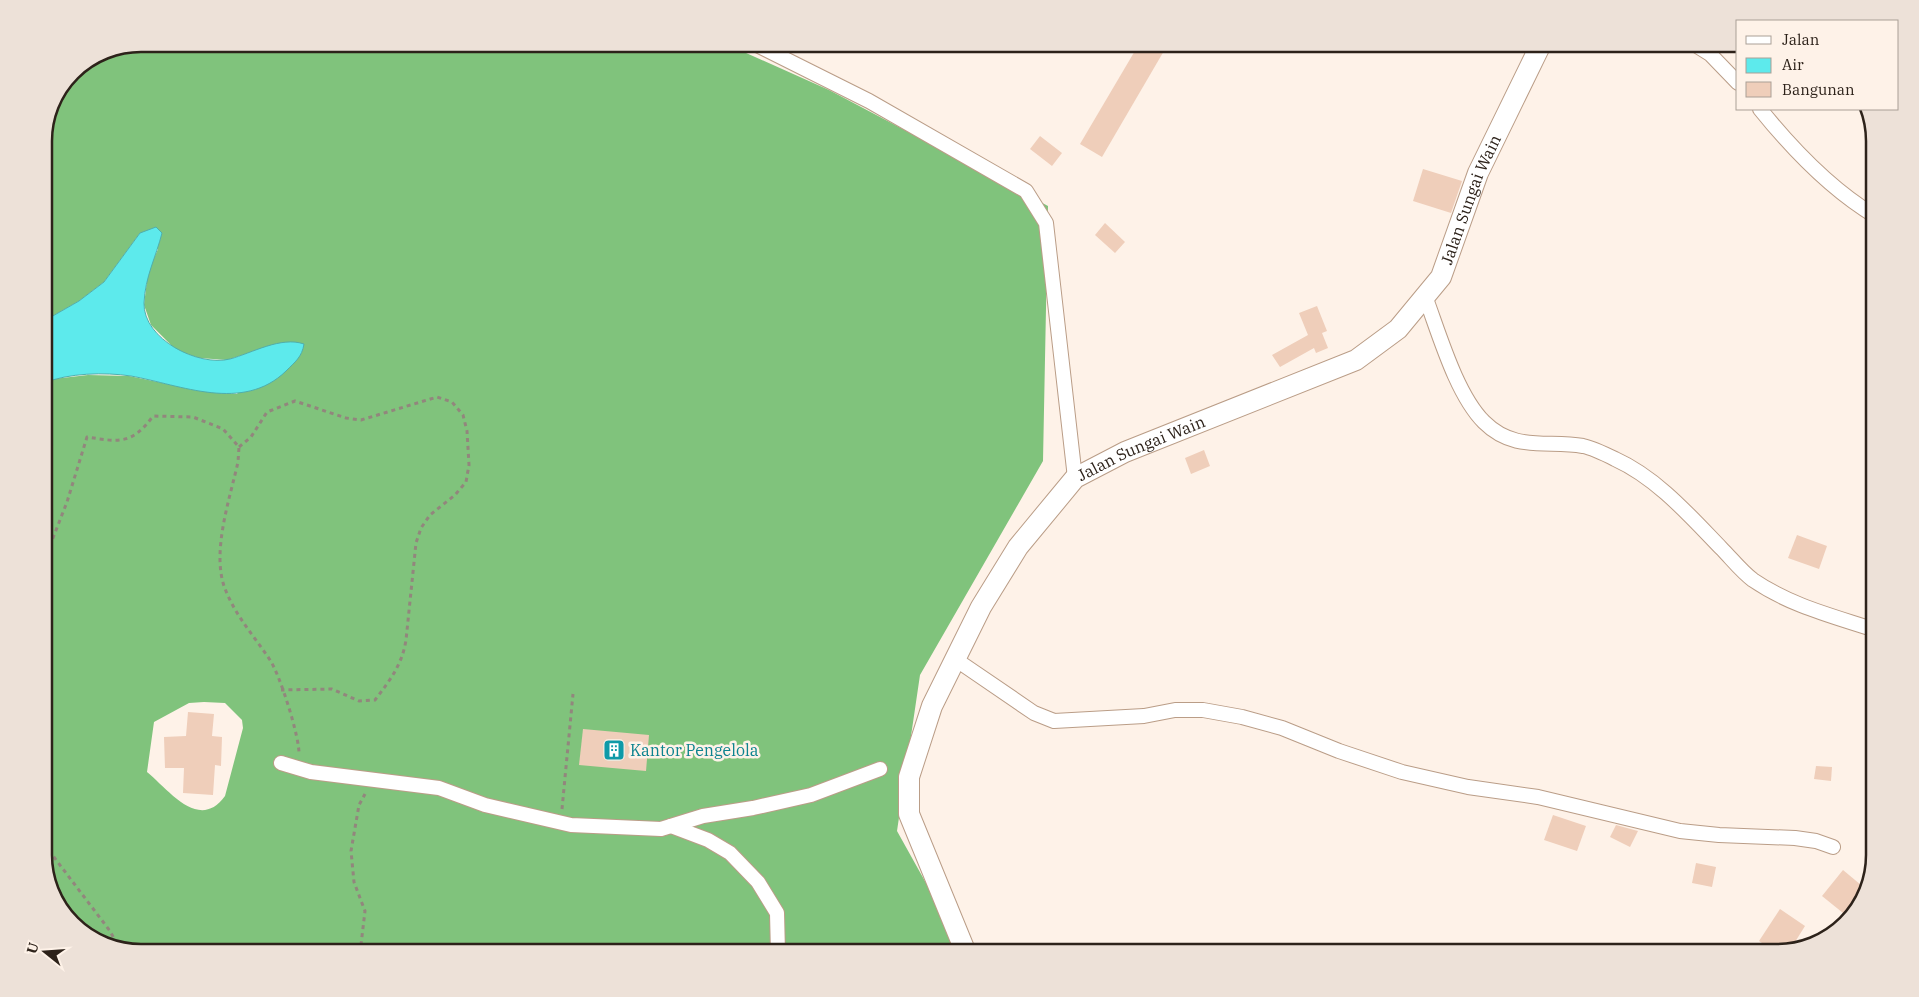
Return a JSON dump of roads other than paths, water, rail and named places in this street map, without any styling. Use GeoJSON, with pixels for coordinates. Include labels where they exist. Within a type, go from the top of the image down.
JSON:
{"type":"FeatureCollection","features":[{"type":"Feature","properties":{"kind":"street","name":"Jalan Sungai Wain"},"geometry":{"type":"LineString","coordinates":[[962,944],[909,814],[909,777],[932,706],[981,607],[1018,547],[1075,478],[1125,452],[1356,360],[1398,329],[1441,277],[1478,173],[1537,52]]}},
{"type":"Feature","properties":{"kind":"street"},"geometry":{"type":"LineString","coordinates":[[1707,52],[1736,81]]}},
{"type":"Feature","properties":{"kind":"street"},"geometry":{"type":"LineString","coordinates":[[772,53],[869,101],[1026,191],[1046,223],[1075,478]]}},
{"type":"Feature","properties":{"kind":"street"},"geometry":{"type":"LineString","coordinates":[[1761,110],[1788,145],[1835,187],[1866,209]]}},
{"type":"Feature","properties":{"kind":"street"},"geometry":{"type":"LineString","coordinates":[[1425,296],[1448,359],[1470,404],[1495,432],[1530,445],[1584,446],[1616,459],[1645,477],[1684,510],[1752,580],[1816,612],[1866,627]]}},
{"type":"Feature","properties":{"kind":"street"},"geometry":{"type":"LineString","coordinates":[[955,658],[1034,713],[1054,721],[1144,716],[1175,710],[1203,710],[1242,717],[1282,728],[1338,751],[1402,772],[1468,787],[1538,797],[1680,831],[1718,835],[1795,838],[1816,841],[1833,847]]}},
{"type":"Feature","properties":{"kind":"street"},"geometry":{"type":"LineString","coordinates":[[281,762],[311,772],[439,788],[485,805],[571,825],[629,829],[660,829],[703,816],[754,808],[811,795],[880,769]]}},
{"type":"Feature","properties":{"kind":"street"},"geometry":{"type":"LineString","coordinates":[[671,826],[708,840],[730,853],[758,882],[778,913],[778,944]]}},
{"type":"Feature","properties":{"kind":"water"},"geometry":{"type":"Polygon","coordinates":[[[156,227],[162,233],[149,276],[144,303],[146,316],[162,339],[175,348],[203,359],[230,359],[267,346],[286,342],[304,344],[300,356],[286,371],[269,384],[251,391],[231,393],[211,393],[131,376],[110,374],[75,375],[53,380],[53,316],[79,301],[104,282],[140,233],[156,227]]]}},
{"type":"Feature","properties":{"kind":"place","name":"Kantor Pengelola"},"geometry":{"type":"Point","coordinates":[614,750]}}]}
